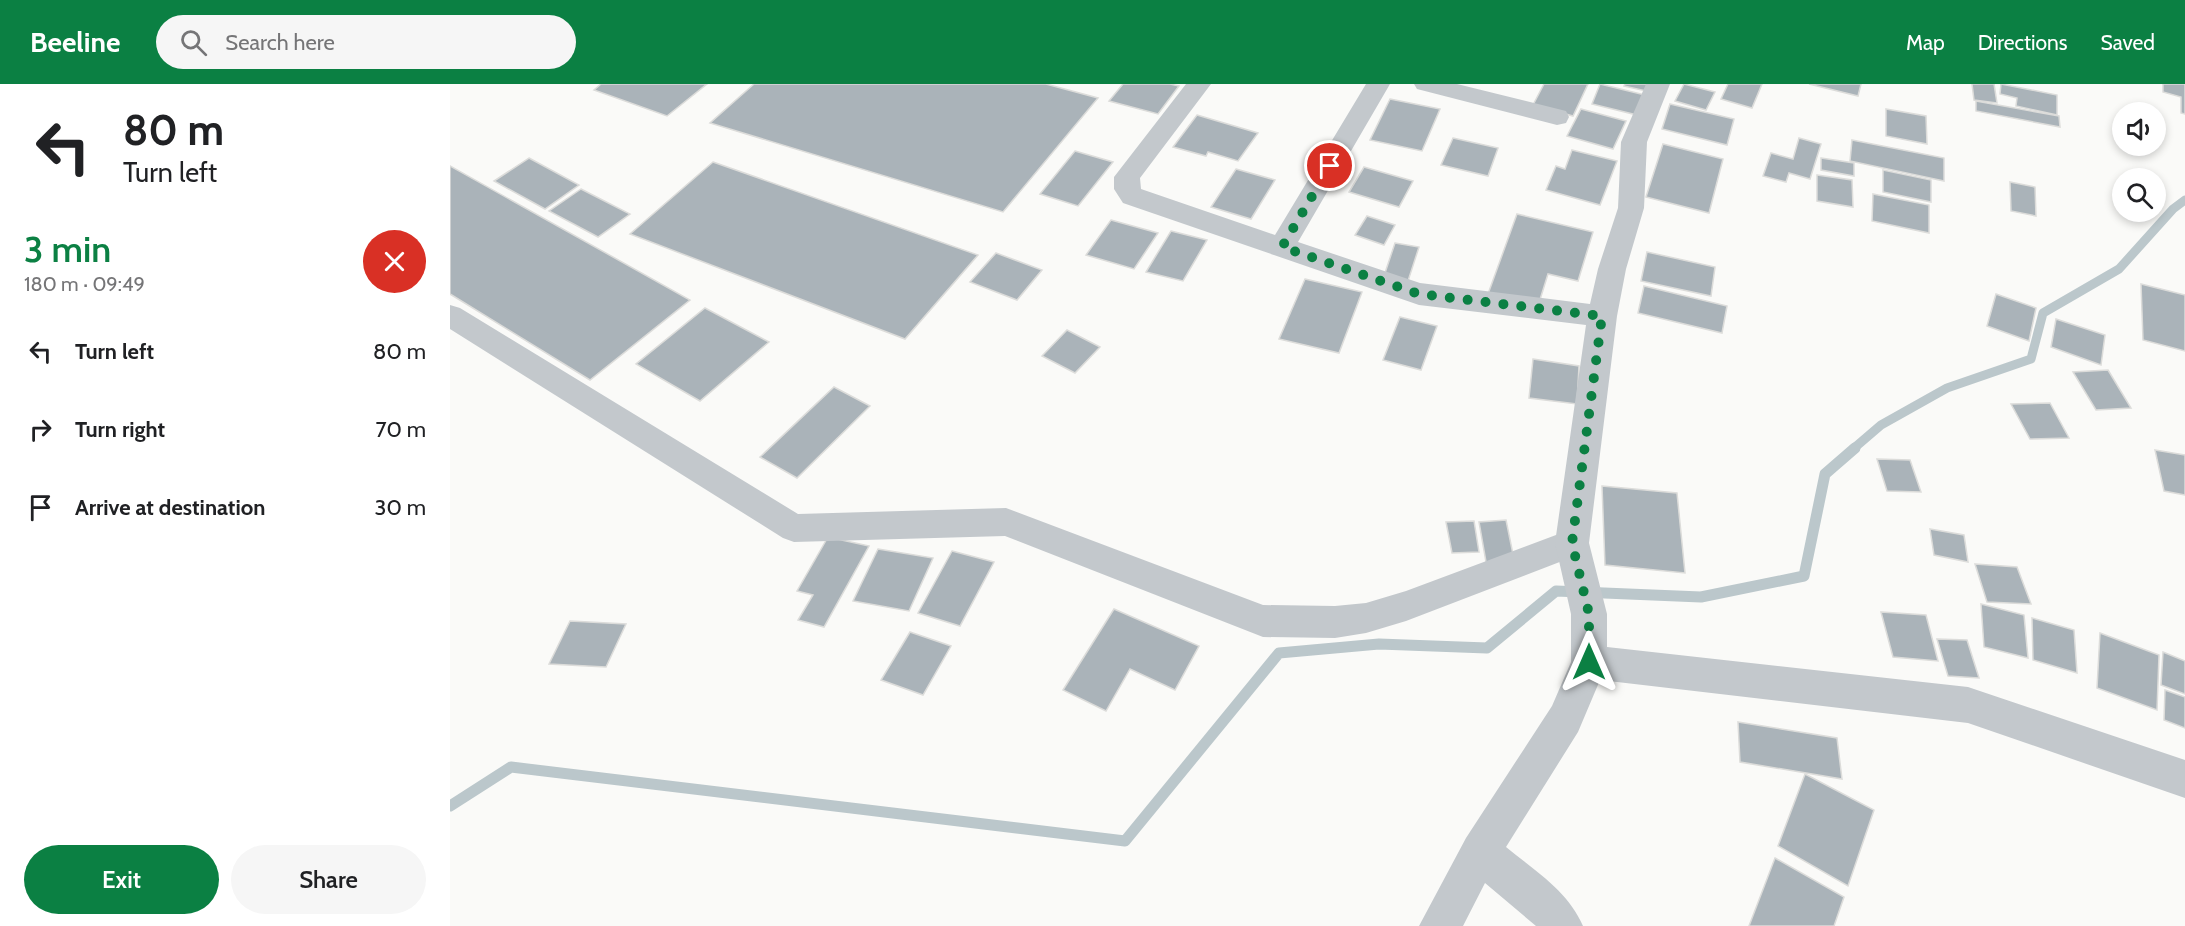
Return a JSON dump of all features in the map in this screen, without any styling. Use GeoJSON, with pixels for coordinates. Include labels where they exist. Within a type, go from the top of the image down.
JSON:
{"type":"FeatureCollection","features":[{"type":"Feature","properties":{"kind":"street"},"geometry":{"type":"LineString","coordinates":[[1199,84],[1127,177],[1127,189],[1132,196],[1419,294],[1602,316]]}},
{"type":"Feature","properties":{"kind":"street"},"geometry":{"type":"LineString","coordinates":[[1282,247],[1378,84]]}},
{"type":"Feature","properties":{"kind":"street"},"geometry":{"type":"LineString","coordinates":[[1426,84],[1557,117]]}},
{"type":"Feature","properties":{"kind":"street"},"geometry":{"type":"LineString","coordinates":[[1440,926],[1480,852],[1565,719],[1589,662],[1589,614],[1574,553],[1602,316],[1612,269],[1631,208],[1634,142],[1658,84]]}},
{"type":"Feature","properties":{"kind":"street"},"geometry":{"type":"LineString","coordinates":[[450,315],[794,528],[1005,522],[1263,621],[1335,622],[1366,618],[1574,553]]}},
{"type":"Feature","properties":{"kind":"street"},"geometry":{"type":"LineString","coordinates":[[1589,662],[1968,705],[2185,779]]}},
{"type":"Feature","properties":{"kind":"street"},"geometry":{"type":"LineString","coordinates":[[1480,852],[1548,908],[1562,926]]}},
{"type":"Feature","properties":{"kind":"building"},"geometry":{"type":"Polygon","coordinates":[[[601,84],[707,84],[667,116],[594,90],[601,84]]]}},
{"type":"Feature","properties":{"kind":"building"},"geometry":{"type":"Polygon","coordinates":[[[754,84],[1046,84],[1098,98],[1003,212],[710,123],[754,84]]]}},
{"type":"Feature","properties":{"kind":"building"},"geometry":{"type":"Polygon","coordinates":[[[1123,84],[1179,86],[1158,114],[1109,101],[1123,84]]]}},
{"type":"Feature","properties":{"kind":"building"},"geometry":{"type":"Polygon","coordinates":[[[1544,84],[1588,84],[1573,116],[1533,105],[1544,84]]]}},
{"type":"Feature","properties":{"kind":"building"},"geometry":{"type":"Polygon","coordinates":[[[1600,84],[1645,95],[1637,115],[1592,104],[1600,84]]]}},
{"type":"Feature","properties":{"kind":"building"},"geometry":{"type":"Polygon","coordinates":[[[1625,84],[1649,84],[1646,91],[1624,86],[1625,84]]]}},
{"type":"Feature","properties":{"kind":"building"},"geometry":{"type":"Polygon","coordinates":[[[1684,84],[1715,92],[1706,110],[1675,101],[1684,84]]]}},
{"type":"Feature","properties":{"kind":"building"},"geometry":{"type":"Polygon","coordinates":[[[1728,84],[1762,84],[1752,108],[1721,99],[1728,84]]]}},
{"type":"Feature","properties":{"kind":"building"},"geometry":{"type":"Polygon","coordinates":[[[1809,84],[1861,84],[1858,96],[1809,84]]]}},
{"type":"Feature","properties":{"kind":"building"},"geometry":{"type":"Polygon","coordinates":[[[1972,84],[1994,84],[1997,103],[1974,100],[1972,84]]]}},
{"type":"Feature","properties":{"kind":"building"},"geometry":{"type":"Polygon","coordinates":[[[2001,84],[2057,95],[2057,115],[2016,106],[2017,98],[2000,94],[2001,84]]]}},
{"type":"Feature","properties":{"kind":"building"},"geometry":{"type":"Polygon","coordinates":[[[2163,84],[2185,84],[2185,114],[2181,113],[2181,97],[2163,92],[2163,84]]]}},
{"type":"Feature","properties":{"kind":"building"},"geometry":{"type":"Polygon","coordinates":[[[1390,99],[1440,109],[1422,151],[1370,140],[1390,99]]]}},
{"type":"Feature","properties":{"kind":"building"},"geometry":{"type":"Polygon","coordinates":[[[1976,101],[2059,116],[2060,127],[1976,111],[1976,101]]]}},
{"type":"Feature","properties":{"kind":"building"},"geometry":{"type":"Polygon","coordinates":[[[1670,104],[1734,119],[1727,145],[1662,129],[1670,104]]]}},
{"type":"Feature","properties":{"kind":"building"},"geometry":{"type":"Polygon","coordinates":[[[1581,109],[1626,121],[1613,149],[1567,136],[1581,109]]]}},
{"type":"Feature","properties":{"kind":"building"},"geometry":{"type":"Polygon","coordinates":[[[1886,109],[1926,116],[1927,144],[1886,136],[1886,109]]]}},
{"type":"Feature","properties":{"kind":"building"},"geometry":{"type":"Polygon","coordinates":[[[1197,115],[1258,133],[1238,161],[1208,152],[1206,156],[1173,147],[1197,115]]]}},
{"type":"Feature","properties":{"kind":"building"},"geometry":{"type":"Polygon","coordinates":[[[1453,138],[1498,148],[1488,176],[1441,165],[1453,138]]]}},
{"type":"Feature","properties":{"kind":"building"},"geometry":{"type":"Polygon","coordinates":[[[1799,138],[1821,144],[1810,179],[1789,173],[1786,182],[1763,176],[1771,153],[1793,159],[1799,138]]]}},
{"type":"Feature","properties":{"kind":"building"},"geometry":{"type":"Polygon","coordinates":[[[1852,140],[1944,158],[1944,181],[1850,161],[1852,140]]]}},
{"type":"Feature","properties":{"kind":"building"},"geometry":{"type":"Polygon","coordinates":[[[1663,144],[1723,159],[1709,213],[1646,197],[1663,144]]]}},
{"type":"Feature","properties":{"kind":"building"},"geometry":{"type":"Polygon","coordinates":[[[1572,150],[1617,161],[1600,205],[1546,190],[1556,166],[1565,169],[1572,150]]]}},
{"type":"Feature","properties":{"kind":"building"},"geometry":{"type":"Polygon","coordinates":[[[1075,151],[1113,162],[1078,206],[1040,194],[1075,151]]]}},
{"type":"Feature","properties":{"kind":"building"},"geometry":{"type":"Polygon","coordinates":[[[529,158],[579,185],[545,209],[494,181],[529,158]]]}},
{"type":"Feature","properties":{"kind":"building"},"geometry":{"type":"Polygon","coordinates":[[[1821,158],[1854,163],[1854,176],[1821,170],[1821,158]]]}},
{"type":"Feature","properties":{"kind":"building"},"geometry":{"type":"Polygon","coordinates":[[[713,162],[978,255],[905,339],[630,234],[713,162]]]}},
{"type":"Feature","properties":{"kind":"building"},"geometry":{"type":"Polygon","coordinates":[[[450,166],[690,300],[590,380],[450,294],[450,166]]]}},
{"type":"Feature","properties":{"kind":"building"},"geometry":{"type":"Polygon","coordinates":[[[1364,167],[1413,181],[1399,207],[1349,192],[1364,167]]]}},
{"type":"Feature","properties":{"kind":"building"},"geometry":{"type":"Polygon","coordinates":[[[1236,169],[1275,180],[1251,219],[1211,207],[1236,169]]]}},
{"type":"Feature","properties":{"kind":"building"},"geometry":{"type":"Polygon","coordinates":[[[1883,170],[1931,180],[1931,202],[1883,192],[1883,170]]]}},
{"type":"Feature","properties":{"kind":"building"},"geometry":{"type":"Polygon","coordinates":[[[1817,175],[1852,180],[1853,207],[1817,201],[1817,175]]]}},
{"type":"Feature","properties":{"kind":"building"},"geometry":{"type":"Polygon","coordinates":[[[2010,182],[2035,187],[2036,216],[2011,211],[2010,182]]]}},
{"type":"Feature","properties":{"kind":"building"},"geometry":{"type":"Polygon","coordinates":[[[581,189],[630,214],[598,237],[549,211],[581,189]]]}},
{"type":"Feature","properties":{"kind":"building"},"geometry":{"type":"Polygon","coordinates":[[[1873,194],[1929,205],[1929,233],[1872,221],[1873,194]]]}},
{"type":"Feature","properties":{"kind":"building"},"geometry":{"type":"Polygon","coordinates":[[[1517,214],[1593,232],[1578,281],[1548,274],[1538,306],[1488,294],[1517,214]]]}},
{"type":"Feature","properties":{"kind":"building"},"geometry":{"type":"Polygon","coordinates":[[[1367,216],[1395,225],[1384,245],[1355,235],[1367,216]]]}},
{"type":"Feature","properties":{"kind":"building"},"geometry":{"type":"Polygon","coordinates":[[[1111,220],[1158,233],[1134,269],[1086,255],[1111,220]]]}},
{"type":"Feature","properties":{"kind":"building"},"geometry":{"type":"Polygon","coordinates":[[[1171,231],[1207,240],[1183,281],[1146,272],[1171,231]]]}},
{"type":"Feature","properties":{"kind":"building"},"geometry":{"type":"Polygon","coordinates":[[[1395,243],[1419,247],[1408,281],[1384,276],[1395,243]]]}},
{"type":"Feature","properties":{"kind":"building"},"geometry":{"type":"Polygon","coordinates":[[[1647,252],[1715,267],[1711,296],[1641,281],[1647,252]]]}},
{"type":"Feature","properties":{"kind":"building"},"geometry":{"type":"Polygon","coordinates":[[[996,253],[1042,270],[1017,300],[970,282],[996,253]]]}},
{"type":"Feature","properties":{"kind":"building"},"geometry":{"type":"Polygon","coordinates":[[[1305,279],[1362,292],[1339,353],[1279,339],[1305,279]]]}},
{"type":"Feature","properties":{"kind":"building"},"geometry":{"type":"Polygon","coordinates":[[[2141,284],[2185,295],[2185,351],[2143,340],[2141,284]]]}},
{"type":"Feature","properties":{"kind":"building"},"geometry":{"type":"Polygon","coordinates":[[[1644,286],[1727,306],[1722,333],[1638,313],[1644,286]]]}},
{"type":"Feature","properties":{"kind":"building"},"geometry":{"type":"Polygon","coordinates":[[[1996,294],[2036,308],[2029,341],[1987,326],[1996,294]]]}},
{"type":"Feature","properties":{"kind":"building"},"geometry":{"type":"Polygon","coordinates":[[[705,308],[769,342],[700,401],[636,364],[705,308]]]}},
{"type":"Feature","properties":{"kind":"building"},"geometry":{"type":"Polygon","coordinates":[[[1400,317],[1437,326],[1421,370],[1383,360],[1400,317]]]}},
{"type":"Feature","properties":{"kind":"building"},"geometry":{"type":"Polygon","coordinates":[[[2056,319],[2105,335],[2101,365],[2051,347],[2056,319]]]}},
{"type":"Feature","properties":{"kind":"building"},"geometry":{"type":"Polygon","coordinates":[[[1067,330],[1100,347],[1075,373],[1042,356],[1067,330]]]}},
{"type":"Feature","properties":{"kind":"building"},"geometry":{"type":"Polygon","coordinates":[[[1533,359],[1579,366],[1577,404],[1529,398],[1533,359]]]}},
{"type":"Feature","properties":{"kind":"building"},"geometry":{"type":"Polygon","coordinates":[[[2108,370],[2131,408],[2096,410],[2073,372],[2108,370]]]}},
{"type":"Feature","properties":{"kind":"building"},"geometry":{"type":"Polygon","coordinates":[[[834,387],[870,406],[797,478],[760,457],[834,387]]]}},
{"type":"Feature","properties":{"kind":"building"},"geometry":{"type":"Polygon","coordinates":[[[2050,403],[2069,438],[2030,439],[2011,404],[2050,403]]]}},
{"type":"Feature","properties":{"kind":"building"},"geometry":{"type":"Polygon","coordinates":[[[2155,450],[2185,455],[2185,495],[2164,491],[2155,450]]]}},
{"type":"Feature","properties":{"kind":"building"},"geometry":{"type":"Polygon","coordinates":[[[1877,459],[1910,460],[1921,492],[1887,491],[1877,459]]]}},
{"type":"Feature","properties":{"kind":"building"},"geometry":{"type":"Polygon","coordinates":[[[1602,486],[1677,493],[1685,573],[1605,565],[1602,486]]]}},
{"type":"Feature","properties":{"kind":"building"},"geometry":{"type":"Polygon","coordinates":[[[1506,520],[1514,559],[1486,562],[1479,522],[1506,520]]]}},
{"type":"Feature","properties":{"kind":"building"},"geometry":{"type":"Polygon","coordinates":[[[1474,521],[1479,552],[1452,553],[1446,522],[1474,521]]]}},
{"type":"Feature","properties":{"kind":"building"},"geometry":{"type":"Polygon","coordinates":[[[1930,529],[1964,535],[1968,562],[1934,555],[1930,529]]]}},
{"type":"Feature","properties":{"kind":"building"},"geometry":{"type":"Polygon","coordinates":[[[828,537],[869,546],[824,627],[798,620],[813,595],[797,591],[828,537]]]}},
{"type":"Feature","properties":{"kind":"building"},"geometry":{"type":"Polygon","coordinates":[[[878,549],[933,558],[909,611],[853,601],[878,549]]]}},
{"type":"Feature","properties":{"kind":"building"},"geometry":{"type":"Polygon","coordinates":[[[952,551],[994,562],[960,626],[918,613],[952,551]]]}},
{"type":"Feature","properties":{"kind":"building"},"geometry":{"type":"Polygon","coordinates":[[[1975,564],[2017,567],[2031,604],[1987,602],[1975,564]]]}},
{"type":"Feature","properties":{"kind":"building"},"geometry":{"type":"Polygon","coordinates":[[[1981,604],[2024,615],[2028,658],[1984,647],[1981,604]]]}},
{"type":"Feature","properties":{"kind":"building"},"geometry":{"type":"Polygon","coordinates":[[[1114,609],[1199,646],[1175,690],[1130,669],[1106,711],[1063,690],[1114,609]]]}},
{"type":"Feature","properties":{"kind":"building"},"geometry":{"type":"Polygon","coordinates":[[[1881,612],[1926,615],[1938,661],[1893,657],[1881,612]]]}},
{"type":"Feature","properties":{"kind":"building"},"geometry":{"type":"Polygon","coordinates":[[[2032,618],[2074,630],[2077,673],[2033,660],[2032,618]]]}},
{"type":"Feature","properties":{"kind":"building"},"geometry":{"type":"Polygon","coordinates":[[[570,621],[626,624],[606,667],[549,664],[570,621]]]}},
{"type":"Feature","properties":{"kind":"building"},"geometry":{"type":"Polygon","coordinates":[[[910,632],[951,646],[923,695],[881,680],[910,632]]]}},
{"type":"Feature","properties":{"kind":"building"},"geometry":{"type":"Polygon","coordinates":[[[2100,633],[2159,655],[2157,710],[2097,688],[2100,633]]]}},
{"type":"Feature","properties":{"kind":"building"},"geometry":{"type":"Polygon","coordinates":[[[1937,639],[1967,640],[1979,678],[1948,676],[1937,639]]]}},
{"type":"Feature","properties":{"kind":"building"},"geometry":{"type":"Polygon","coordinates":[[[2163,652],[2185,661],[2185,694],[2161,685],[2163,652]]]}},
{"type":"Feature","properties":{"kind":"building"},"geometry":{"type":"Polygon","coordinates":[[[2165,690],[2185,697],[2185,728],[2164,720],[2165,690]]]}},
{"type":"Feature","properties":{"kind":"building"},"geometry":{"type":"Polygon","coordinates":[[[1738,722],[1837,738],[1842,779],[1740,762],[1738,722]]]}},
{"type":"Feature","properties":{"kind":"building"},"geometry":{"type":"Polygon","coordinates":[[[1805,774],[1874,810],[1848,886],[1778,846],[1805,774]]]}},
{"type":"Feature","properties":{"kind":"building"},"geometry":{"type":"Polygon","coordinates":[[[1775,858],[1844,897],[1834,926],[1749,926],[1775,858]]]}},
{"type":"Feature","properties":{"kind":"waterway"},"geometry":{"type":"LineString","coordinates":[[1853,449],[1881,425],[1947,388],[2031,359],[2043,313],[2119,269],[2173,209],[2185,200]]}},
{"type":"Feature","properties":{"kind":"waterway"},"geometry":{"type":"LineString","coordinates":[[450,806],[511,767],[1125,841],[1279,653],[1379,644],[1487,648],[1556,591],[1701,597],[1804,576],[1825,474],[1855,448]]}},
{"type":"Feature","properties":{"kind":"route"},"geometry":{"type":"LineString","coordinates":[[1330,166],[1282,247],[1419,294],[1602,316],[1572,543],[1589,614],[1589,662]]}}]}
